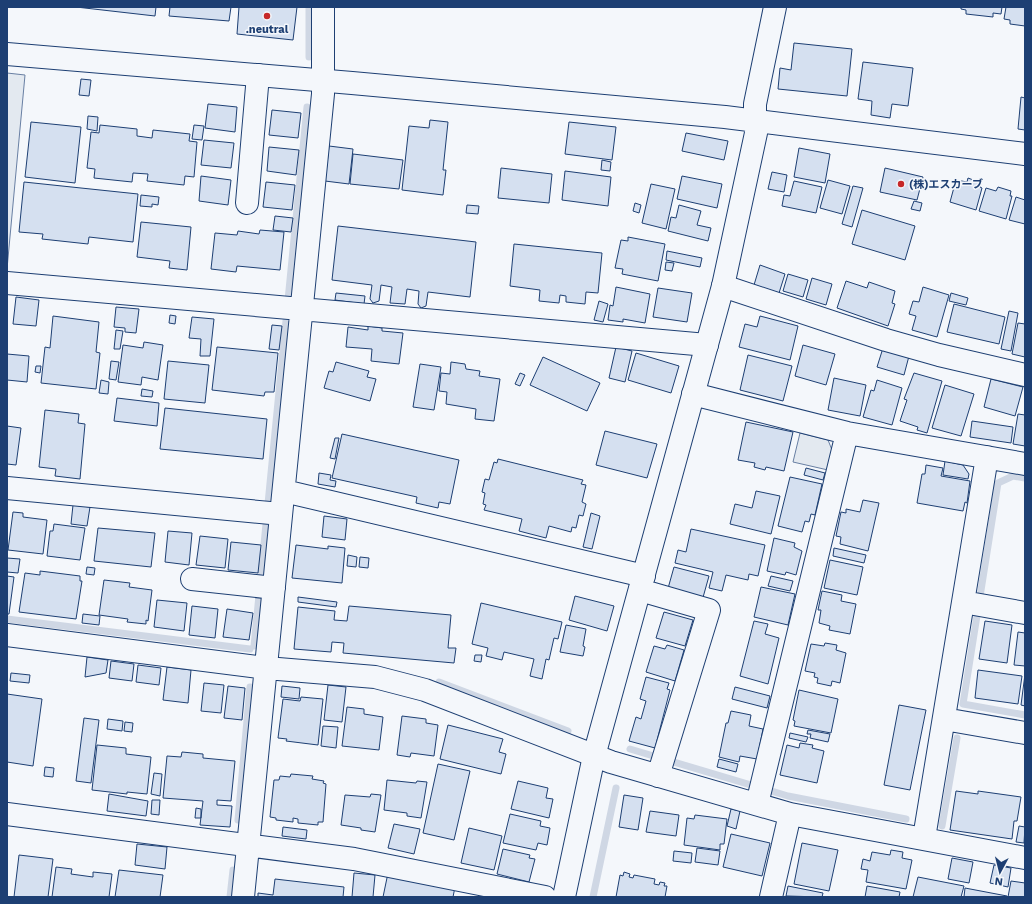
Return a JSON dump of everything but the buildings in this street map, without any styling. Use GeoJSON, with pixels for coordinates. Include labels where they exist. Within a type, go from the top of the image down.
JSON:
{"type":"FeatureCollection","features":[{"type":"Feature","properties":{"kind":"street"},"geometry":{"type":"LineString","coordinates":[[243,897],[266,668],[265,587],[272,513],[284,491],[292,308],[324,80],[323,7]]}},
{"type":"Feature","properties":{"kind":"street"},"geometry":{"type":"LineString","coordinates":[[564,897],[594,756],[723,286],[756,132],[755,104],[774,7]]}},
{"type":"Feature","properties":{"kind":"street"},"geometry":{"type":"LineString","coordinates":[[7,54],[324,80],[755,121],[1025,154]]}},
{"type":"Feature","properties":{"kind":"street"},"geometry":{"type":"LineString","coordinates":[[247,203],[258,75]]}},
{"type":"Feature","properties":{"kind":"street"},"geometry":{"type":"LineString","coordinates":[[7,283],[707,345]]}},
{"type":"Feature","properties":{"kind":"street"},"geometry":{"type":"LineString","coordinates":[[723,286],[886,340],[1025,375]]}},
{"type":"Feature","properties":{"kind":"street"},"geometry":{"type":"LineString","coordinates":[[693,394],[847,433],[1025,464]]}},
{"type":"Feature","properties":{"kind":"street"},"geometry":{"type":"LineString","coordinates":[[760,793],[847,433]]}},
{"type":"Feature","properties":{"kind":"street"},"geometry":{"type":"LineString","coordinates":[[924,838],[944,719],[974,604],[987,457]]}},
{"type":"Feature","properties":{"kind":"street"},"geometry":{"type":"LineString","coordinates":[[7,488],[272,513]]}},
{"type":"Feature","properties":{"kind":"street"},"geometry":{"type":"LineString","coordinates":[[284,491],[642,583],[709,610],[661,765]]}},
{"type":"Feature","properties":{"kind":"street"},"geometry":{"type":"LineString","coordinates":[[192,579],[265,587]]}},
{"type":"Feature","properties":{"kind":"street"},"geometry":{"type":"LineString","coordinates":[[974,604],[1025,613]]}},
{"type":"Feature","properties":{"kind":"street"},"geometry":{"type":"LineString","coordinates":[[7,635],[266,668],[375,677],[425,690],[594,756],[661,765],[760,793],[790,814],[1025,858]]}},
{"type":"Feature","properties":{"kind":"street"},"geometry":{"type":"LineString","coordinates":[[944,719],[1025,733]]}},
{"type":"Feature","properties":{"kind":"street"},"geometry":{"type":"LineString","coordinates":[[7,814],[354,859],[545,897]]}},
{"type":"Feature","properties":{"kind":"street"},"geometry":{"type":"LineString","coordinates":[[771,897],[790,814]]}},
{"type":"Feature","properties":{"kind":"shaded area"},"geometry":{"type":"Polygon","coordinates":[[[7,73],[25,75],[7,269],[7,73]]]}},
{"type":"Feature","properties":{"kind":"shaded area"},"geometry":{"type":"Polygon","coordinates":[[[800,433],[828,440],[832,450],[828,470],[793,462],[800,433]]]}},
{"type":"Feature","properties":{"kind":"waterway"},"geometry":{"type":"LineString","coordinates":[[309,7],[309,57]]}},
{"type":"Feature","properties":{"kind":"waterway"},"geometry":{"type":"LineString","coordinates":[[254,646],[307,107]]}},
{"type":"Feature","properties":{"kind":"waterway"},"geometry":{"type":"LineString","coordinates":[[1025,478],[1013,476],[998,483],[963,704],[1025,715]]}},
{"type":"Feature","properties":{"kind":"waterway"},"geometry":{"type":"LineString","coordinates":[[7,619],[250,649]]}},
{"type":"Feature","properties":{"kind":"waterway"},"geometry":{"type":"LineString","coordinates":[[439,682],[568,731]]}},
{"type":"Feature","properties":{"kind":"waterway"},"geometry":{"type":"LineString","coordinates":[[238,820],[250,687]]}},
{"type":"Feature","properties":{"kind":"waterway"},"geometry":{"type":"LineString","coordinates":[[942,826],[957,738]]}},
{"type":"Feature","properties":{"kind":"waterway"},"geometry":{"type":"LineString","coordinates":[[630,749],[788,796],[906,819]]}},
{"type":"Feature","properties":{"kind":"waterway"},"geometry":{"type":"LineString","coordinates":[[593,897],[616,788]]}},
{"type":"Feature","properties":{"kind":"waterway"},"geometry":{"type":"LineString","coordinates":[[230,897],[233,870]]}},
{"type":"Feature","properties":{"kind":"place","name":".neutral"},"geometry":{"type":"Point","coordinates":[267,16]}},
{"type":"Feature","properties":{"kind":"place","name":"(株)エスカーブ"},"geometry":{"type":"Point","coordinates":[901,184]}}]}
